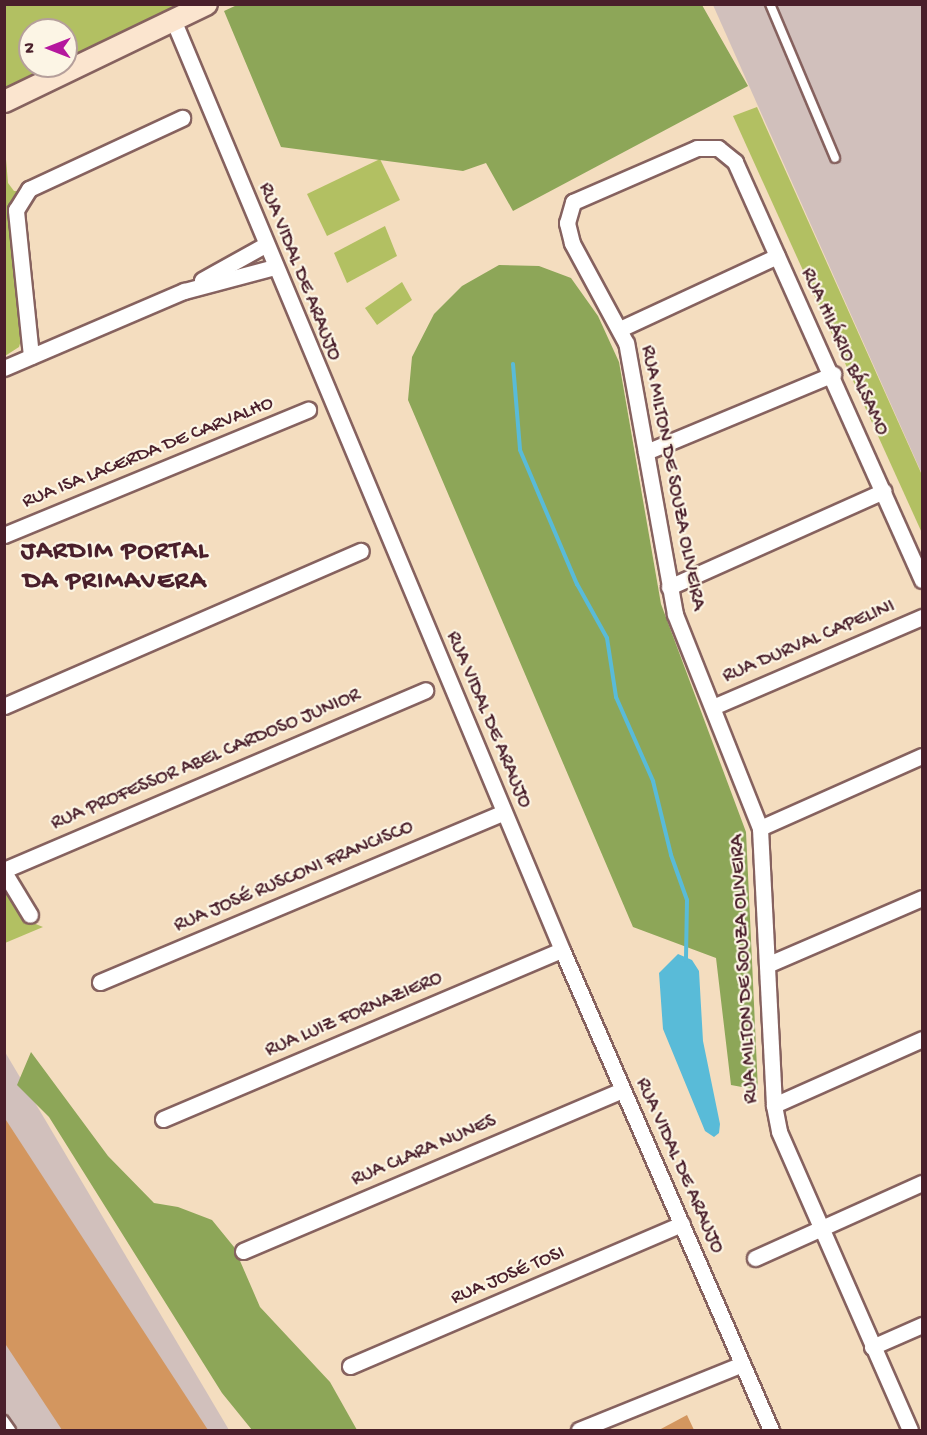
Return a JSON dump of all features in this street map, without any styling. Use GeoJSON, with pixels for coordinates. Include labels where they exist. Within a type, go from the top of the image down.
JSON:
{"type":"FeatureCollection","features":[{"type":"Feature","properties":{"kind":"main road"},"geometry":{"type":"LineString","coordinates":[[4,100],[174,22],[206,4]]}},
{"type":"Feature","properties":{"kind":"street","name":"RUA VIDAL DE ARAUJO"},"geometry":{"type":"LineString","coordinates":[[174,22],[274,267],[562,950],[771,1431]]}},
{"type":"Feature","properties":{"kind":"street"},"geometry":{"type":"LineString","coordinates":[[31,356],[16,210],[29,189],[182,118]]}},
{"type":"Feature","properties":{"kind":"street","name":"RUA HILÁRIO BÁLSAMO"},"geometry":{"type":"LineString","coordinates":[[567,223],[573,202],[697,148],[718,148],[735,162],[833,374],[922,580]]}},
{"type":"Feature","properties":{"kind":"street","name":"RUA MILTON DE SOUZA OLIVEIRA"},"geometry":{"type":"LineString","coordinates":[[567,223],[572,243],[620,329],[646,452],[675,614],[760,828],[769,964],[774,1105],[779,1131],[910,1431]]}},
{"type":"Feature","properties":{"kind":"street"},"geometry":{"type":"LineString","coordinates":[[4,368],[184,291],[265,244]]}},
{"type":"Feature","properties":{"kind":"street"},"geometry":{"type":"LineString","coordinates":[[620,329],[777,256]]}},
{"type":"Feature","properties":{"kind":"street"},"geometry":{"type":"LineString","coordinates":[[184,291],[274,267]]}},
{"type":"Feature","properties":{"kind":"street"},"geometry":{"type":"LineString","coordinates":[[646,452],[833,374]]}},
{"type":"Feature","properties":{"kind":"street","name":"RUA ISA LACERDA DE CARVALHO"},"geometry":{"type":"LineString","coordinates":[[4,535],[308,410]]}},
{"type":"Feature","properties":{"kind":"street"},"geometry":{"type":"LineString","coordinates":[[669,587],[884,491]]}},
{"type":"Feature","properties":{"kind":"street"},"geometry":{"type":"LineString","coordinates":[[4,706],[361,551]]}},
{"type":"Feature","properties":{"kind":"street","name":"RUA DURVAL CAPELINI"},"geometry":{"type":"LineString","coordinates":[[713,707],[922,617]]}},
{"type":"Feature","properties":{"kind":"street","name":"RUA PROFESSOR ABEL CARDOSO JUNIOR"},"geometry":{"type":"LineString","coordinates":[[4,871],[425,690]]}},
{"type":"Feature","properties":{"kind":"street"},"geometry":{"type":"LineString","coordinates":[[760,828],[922,756]]}},
{"type":"Feature","properties":{"kind":"street","name":"RUA JOSÉ RUSCONI FRANCISCO"},"geometry":{"type":"LineString","coordinates":[[100,982],[504,812]]}},
{"type":"Feature","properties":{"kind":"street"},"geometry":{"type":"LineString","coordinates":[[4,871],[30,915]]}},
{"type":"Feature","properties":{"kind":"street"},"geometry":{"type":"LineString","coordinates":[[769,964],[922,898]]}},
{"type":"Feature","properties":{"kind":"street","name":"RUA LUIZ FORNAZIERO"},"geometry":{"type":"LineString","coordinates":[[163,1119],[562,950]]}},
{"type":"Feature","properties":{"kind":"street"},"geometry":{"type":"LineString","coordinates":[[774,1105],[922,1039]]}},
{"type":"Feature","properties":{"kind":"street","name":"RUA CLARA NUNES"},"geometry":{"type":"LineString","coordinates":[[243,1251],[622,1090]]}},
{"type":"Feature","properties":{"kind":"street"},"geometry":{"type":"LineString","coordinates":[[755,1258],[922,1183]]}},
{"type":"Feature","properties":{"kind":"street","name":"RUA JOSÉ TOSI"},"geometry":{"type":"LineString","coordinates":[[350,1366],[682,1224]]}},
{"type":"Feature","properties":{"kind":"street"},"geometry":{"type":"LineString","coordinates":[[872,1347],[922,1325]]}},
{"type":"Feature","properties":{"kind":"street"},"geometry":{"type":"LineString","coordinates":[[579,1431],[742,1364]]}},
{"type":"Feature","properties":{"kind":"lane"},"geometry":{"type":"LineString","coordinates":[[770,4],[835,158]]}},
{"type":"Feature","properties":{"kind":"lane"},"geometry":{"type":"LineString","coordinates":[[4,1420],[11,1431]]}},
{"type":"Feature","properties":{"kind":"shaded area"},"geometry":{"type":"Polygon","coordinates":[[[713,5],[922,5],[922,474],[713,5]]]}},
{"type":"Feature","properties":{"kind":"shaded area"},"geometry":{"type":"Polygon","coordinates":[[[5,1052],[229,1430],[5,1430],[5,1052]]]}},
{"type":"Feature","properties":{"kind":"green space"},"geometry":{"type":"Polygon","coordinates":[[[5,5],[180,5],[78,55],[78,18],[18,18],[18,78],[32,78],[5,92],[5,5]]]}},
{"type":"Feature","properties":{"kind":"green space"},"geometry":{"type":"Polygon","coordinates":[[[237,5],[702,5],[748,86],[513,211],[486,163],[463,171],[281,147],[224,11],[237,5]]]}},
{"type":"Feature","properties":{"kind":"green space"},"geometry":{"type":"Polygon","coordinates":[[[757,107],[922,475],[922,533],[733,116],[757,107]]]}},
{"type":"Feature","properties":{"kind":"green space"},"geometry":{"type":"Polygon","coordinates":[[[4,135],[8,183],[14,191],[23,191],[13,204],[21,340],[19,347],[5,356],[4,135]]]}},
{"type":"Feature","properties":{"kind":"green space"},"geometry":{"type":"Polygon","coordinates":[[[380,159],[400,200],[327,236],[307,194],[380,159]]]}},
{"type":"Feature","properties":{"kind":"green space"},"geometry":{"type":"Polygon","coordinates":[[[385,226],[397,256],[347,283],[334,253],[385,226]]]}},
{"type":"Feature","properties":{"kind":"green space"},"geometry":{"type":"Polygon","coordinates":[[[499,265],[539,266],[571,278],[598,316],[619,362],[661,604],[746,832],[758,1090],[731,1085],[716,958],[633,927],[408,400],[412,357],[434,314],[462,286],[499,265]]]}},
{"type":"Feature","properties":{"kind":"green space"},"geometry":{"type":"Polygon","coordinates":[[[402,282],[412,300],[377,325],[365,308],[402,282]]]}},
{"type":"Feature","properties":{"kind":"green space"},"geometry":{"type":"Polygon","coordinates":[[[4,883],[21,918],[43,927],[5,943],[4,883]]]}},
{"type":"Feature","properties":{"kind":"green space"},"geometry":{"type":"Polygon","coordinates":[[[31,1052],[108,1156],[154,1203],[178,1207],[212,1220],[234,1247],[260,1307],[330,1382],[357,1430],[252,1430],[222,1393],[49,1117],[17,1085],[31,1052]]]}},
{"type":"Feature","properties":{"kind":"water"},"geometry":{"type":"Polygon","coordinates":[[[678,954],[692,960],[699,971],[703,1041],[720,1124],[719,1133],[714,1137],[705,1131],[663,1029],[659,973],[678,954]]]}},
{"type":"Feature","properties":{"kind":"building"},"geometry":{"type":"Polygon","coordinates":[[[4,1117],[208,1430],[62,1430],[4,1342],[4,1117]]]}},
{"type":"Feature","properties":{"kind":"building"},"geometry":{"type":"Polygon","coordinates":[[[687,1415],[694,1430],[659,1430],[687,1415]]]}},
{"type":"Feature","properties":{"kind":"waterway"},"geometry":{"type":"LineString","coordinates":[[513,364],[520,450],[577,584],[607,638],[616,697],[653,781],[671,855],[687,900],[686,960]]}},
{"type":"Feature","properties":{"kind":"district","name":"JARDIM PORTAL DA PRIMAVERA"},"geometry":{"type":"Point","coordinates":[115,568]}}]}
